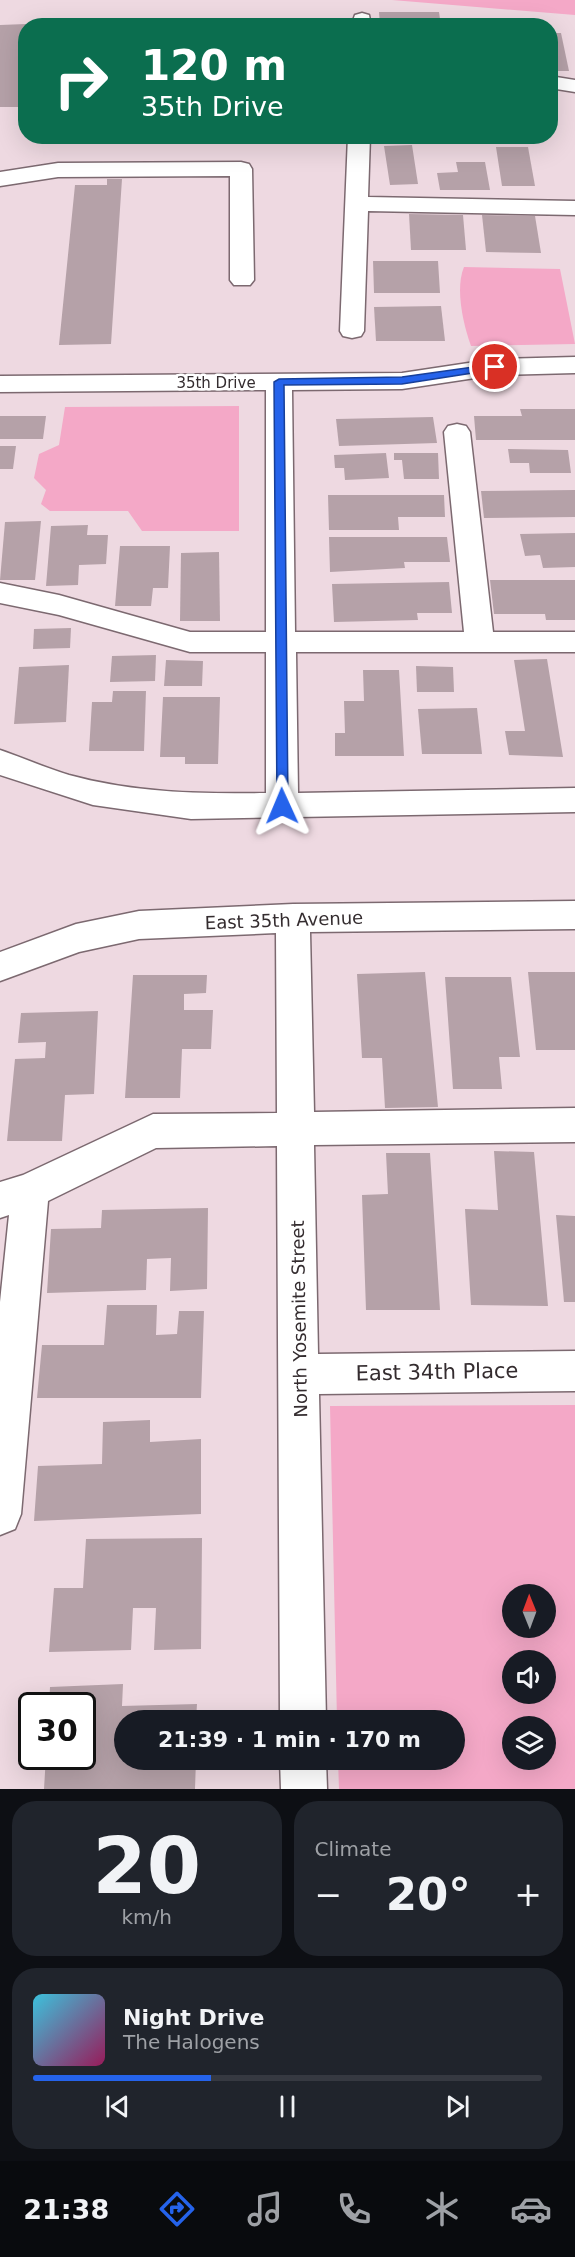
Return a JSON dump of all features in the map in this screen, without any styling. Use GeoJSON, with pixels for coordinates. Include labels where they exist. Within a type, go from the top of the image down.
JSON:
{"type":"FeatureCollection","features":[{"type":"Feature","properties":{"kind":"street"},"geometry":{"type":"LineString","coordinates":[[558,84],[575,87]]}},
{"type":"Feature","properties":{"kind":"street"},"geometry":{"type":"LineString","coordinates":[[352,331],[359,144]]}},
{"type":"Feature","properties":{"kind":"street"},"geometry":{"type":"LineString","coordinates":[[0,179],[58,170],[241,169],[242,280]]}},
{"type":"Feature","properties":{"kind":"street"},"geometry":{"type":"LineString","coordinates":[[358,204],[575,208]]}},
{"type":"Feature","properties":{"kind":"street","name":"35th Drive"},"geometry":{"type":"LineString","coordinates":[[0,384],[402,381],[495,367],[575,365]]}},
{"type":"Feature","properties":{"kind":"street"},"geometry":{"type":"LineString","coordinates":[[279,382],[282,806]]}},
{"type":"Feature","properties":{"kind":"street"},"geometry":{"type":"LineString","coordinates":[[457,432],[480,642]]}},
{"type":"Feature","properties":{"kind":"street"},"geometry":{"type":"LineString","coordinates":[[0,593],[59,605],[190,642],[575,642]]}},
{"type":"Feature","properties":{"kind":"street"},"geometry":{"type":"LineString","coordinates":[[0,762],[72,789],[138,803],[191,807],[575,800]]}},
{"type":"Feature","properties":{"kind":"street","name":"East 35th Avenue"},"geometry":{"type":"LineString","coordinates":[[0,967],[54,945],[119,927],[293,918],[575,915]]}},
{"type":"Feature","properties":{"kind":"street","name":"North Yosemite Street"},"geometry":{"type":"LineString","coordinates":[[293,918],[303,1710]]}},
{"type":"Feature","properties":{"kind":"street"},"geometry":{"type":"LineString","coordinates":[[0,1514],[15,1195],[153,1131],[297,1131],[575,1125]]}},
{"type":"Feature","properties":{"kind":"street","name":"East 34th Place"},"geometry":{"type":"LineString","coordinates":[[300,1374],[575,1371]]}},
{"type":"Feature","properties":{"kind":"street"},"geometry":{"type":"LineString","coordinates":[[303,1770],[304,1789]]}},
{"type":"Feature","properties":{"kind":"shaded area"},"geometry":{"type":"Polygon","coordinates":[[[392,0],[575,0],[575,15],[392,0]]]}},
{"type":"Feature","properties":{"kind":"shaded area"},"geometry":{"type":"Polygon","coordinates":[[[464,267],[560,269],[575,344],[471,346],[465,327],[460,295],[464,267]]]}},
{"type":"Feature","properties":{"kind":"shaded area"},"geometry":{"type":"Polygon","coordinates":[[[239,406],[239,531],[142,531],[128,511],[50,511],[41,504],[46,490],[34,478],[39,454],[59,445],[65,407],[239,406]]]}},
{"type":"Feature","properties":{"kind":"shaded area"},"geometry":{"type":"Polygon","coordinates":[[[575,1405],[575,1789],[339,1789],[338,1770],[465,1770],[465,1710],[337,1710],[330,1406],[575,1405]]]}},
{"type":"Feature","properties":{"kind":"building"},"geometry":{"type":"Polygon","coordinates":[[[379,12],[439,12],[440,18],[379,18],[379,12]]]}},
{"type":"Feature","properties":{"kind":"building"},"geometry":{"type":"Polygon","coordinates":[[[18,24],[18,107],[0,107],[0,25],[18,24]]]}},
{"type":"Feature","properties":{"kind":"building"},"geometry":{"type":"Polygon","coordinates":[[[558,33],[561,33],[569,71],[558,71],[558,33]]]}},
{"type":"Feature","properties":{"kind":"building"},"geometry":{"type":"Polygon","coordinates":[[[412,145],[418,184],[390,185],[384,146],[412,145]]]}},
{"type":"Feature","properties":{"kind":"building"},"geometry":{"type":"Polygon","coordinates":[[[496,147],[528,147],[535,186],[502,186],[496,147]]]}},
{"type":"Feature","properties":{"kind":"building"},"geometry":{"type":"Polygon","coordinates":[[[456,162],[485,162],[490,190],[440,190],[437,173],[458,172],[456,162]]]}},
{"type":"Feature","properties":{"kind":"building"},"geometry":{"type":"Polygon","coordinates":[[[107,179],[122,179],[111,344],[59,345],[75,185],[107,185],[107,179]]]}},
{"type":"Feature","properties":{"kind":"building"},"geometry":{"type":"Polygon","coordinates":[[[409,214],[463,215],[466,250],[411,250],[409,214]]]}},
{"type":"Feature","properties":{"kind":"building"},"geometry":{"type":"Polygon","coordinates":[[[482,215],[535,216],[541,253],[486,252],[482,215]]]}},
{"type":"Feature","properties":{"kind":"building"},"geometry":{"type":"Polygon","coordinates":[[[373,261],[438,261],[440,293],[374,293],[373,261]]]}},
{"type":"Feature","properties":{"kind":"building"},"geometry":{"type":"Polygon","coordinates":[[[441,306],[445,341],[376,341],[374,307],[441,306]]]}},
{"type":"Feature","properties":{"kind":"building"},"geometry":{"type":"Polygon","coordinates":[[[520,409],[575,409],[575,440],[476,440],[474,416],[522,416],[520,409]]]}},
{"type":"Feature","properties":{"kind":"building"},"geometry":{"type":"Polygon","coordinates":[[[0,416],[46,416],[43,439],[0,439],[0,416]]]}},
{"type":"Feature","properties":{"kind":"building"},"geometry":{"type":"Polygon","coordinates":[[[433,417],[437,443],[339,446],[336,419],[433,417]]]}},
{"type":"Feature","properties":{"kind":"building"},"geometry":{"type":"Polygon","coordinates":[[[0,446],[16,446],[13,469],[0,469],[0,446]]]}},
{"type":"Feature","properties":{"kind":"building"},"geometry":{"type":"Polygon","coordinates":[[[508,449],[568,450],[571,473],[530,473],[529,463],[510,463],[508,449]]]}},
{"type":"Feature","properties":{"kind":"building"},"geometry":{"type":"Polygon","coordinates":[[[386,453],[389,478],[345,480],[344,468],[335,468],[334,455],[386,453]]]}},
{"type":"Feature","properties":{"kind":"building"},"geometry":{"type":"Polygon","coordinates":[[[394,453],[438,453],[439,479],[404,479],[402,460],[394,460],[394,453]]]}},
{"type":"Feature","properties":{"kind":"building"},"geometry":{"type":"Polygon","coordinates":[[[575,490],[575,517],[484,518],[481,491],[575,490]]]}},
{"type":"Feature","properties":{"kind":"building"},"geometry":{"type":"Polygon","coordinates":[[[328,495],[444,495],[445,517],[398,517],[399,530],[329,530],[328,495]]]}},
{"type":"Feature","properties":{"kind":"building"},"geometry":{"type":"Polygon","coordinates":[[[41,521],[35,580],[0,580],[5,522],[41,521]]]}},
{"type":"Feature","properties":{"kind":"building"},"geometry":{"type":"Polygon","coordinates":[[[88,525],[87,535],[108,535],[106,564],[79,565],[78,585],[46,586],[51,526],[88,525]]]}},
{"type":"Feature","properties":{"kind":"building"},"geometry":{"type":"Polygon","coordinates":[[[575,533],[575,567],[543,568],[540,555],[525,556],[520,534],[575,533]]]}},
{"type":"Feature","properties":{"kind":"building"},"geometry":{"type":"Polygon","coordinates":[[[329,537],[447,537],[450,562],[404,562],[405,568],[330,572],[329,537]]]}},
{"type":"Feature","properties":{"kind":"building"},"geometry":{"type":"Polygon","coordinates":[[[120,546],[170,546],[168,588],[153,588],[151,606],[115,606],[120,546]]]}},
{"type":"Feature","properties":{"kind":"building"},"geometry":{"type":"Polygon","coordinates":[[[219,552],[220,621],[180,621],[181,553],[219,552]]]}},
{"type":"Feature","properties":{"kind":"building"},"geometry":{"type":"Polygon","coordinates":[[[490,580],[575,580],[575,620],[546,620],[545,614],[494,614],[490,580]]]}},
{"type":"Feature","properties":{"kind":"building"},"geometry":{"type":"Polygon","coordinates":[[[449,582],[452,613],[417,613],[418,620],[334,622],[332,584],[449,582]]]}},
{"type":"Feature","properties":{"kind":"building"},"geometry":{"type":"Polygon","coordinates":[[[71,628],[70,648],[33,649],[34,629],[71,628]]]}},
{"type":"Feature","properties":{"kind":"building"},"geometry":{"type":"Polygon","coordinates":[[[156,655],[155,681],[110,682],[112,656],[156,655]]]}},
{"type":"Feature","properties":{"kind":"building"},"geometry":{"type":"Polygon","coordinates":[[[547,659],[563,757],[509,755],[505,731],[525,731],[514,660],[547,659]]]}},
{"type":"Feature","properties":{"kind":"building"},"geometry":{"type":"Polygon","coordinates":[[[166,660],[203,661],[202,686],[164,686],[166,660]]]}},
{"type":"Feature","properties":{"kind":"building"},"geometry":{"type":"Polygon","coordinates":[[[69,665],[66,722],[14,724],[19,667],[69,665]]]}},
{"type":"Feature","properties":{"kind":"building"},"geometry":{"type":"Polygon","coordinates":[[[416,666],[453,667],[454,692],[417,692],[416,666]]]}},
{"type":"Feature","properties":{"kind":"building"},"geometry":{"type":"Polygon","coordinates":[[[363,670],[399,670],[404,756],[335,756],[335,733],[345,733],[344,701],[364,701],[363,670]]]}},
{"type":"Feature","properties":{"kind":"building"},"geometry":{"type":"Polygon","coordinates":[[[113,691],[146,691],[144,751],[89,751],[92,702],[112,702],[113,691]]]}},
{"type":"Feature","properties":{"kind":"building"},"geometry":{"type":"Polygon","coordinates":[[[163,697],[220,697],[218,764],[185,764],[185,757],[160,757],[163,697]]]}},
{"type":"Feature","properties":{"kind":"building"},"geometry":{"type":"Polygon","coordinates":[[[477,708],[482,754],[422,754],[418,709],[477,708]]]}},
{"type":"Feature","properties":{"kind":"building"},"geometry":{"type":"Polygon","coordinates":[[[425,972],[438,1107],[385,1108],[382,1058],[362,1058],[357,974],[425,972]]]}},
{"type":"Feature","properties":{"kind":"building"},"geometry":{"type":"Polygon","coordinates":[[[528,972],[575,972],[575,1050],[536,1050],[528,972]]]}},
{"type":"Feature","properties":{"kind":"building"},"geometry":{"type":"Polygon","coordinates":[[[133,975],[207,975],[206,993],[184,994],[184,1010],[213,1010],[211,1049],[182,1049],[180,1098],[125,1098],[133,975]]]}},
{"type":"Feature","properties":{"kind":"building"},"geometry":{"type":"Polygon","coordinates":[[[445,977],[511,977],[520,1057],[499,1057],[502,1089],[453,1089],[445,977]]]}},
{"type":"Feature","properties":{"kind":"building"},"geometry":{"type":"Polygon","coordinates":[[[98,1011],[94,1094],[65,1095],[62,1141],[7,1141],[15,1059],[45,1058],[46,1042],[18,1043],[21,1013],[98,1011]]]}},
{"type":"Feature","properties":{"kind":"building"},"geometry":{"type":"Polygon","coordinates":[[[494,1151],[534,1152],[548,1306],[471,1305],[465,1209],[498,1210],[494,1151]]]}},
{"type":"Feature","properties":{"kind":"building"},"geometry":{"type":"Polygon","coordinates":[[[386,1153],[430,1153],[440,1310],[366,1310],[362,1195],[388,1194],[386,1153]]]}},
{"type":"Feature","properties":{"kind":"building"},"geometry":{"type":"Polygon","coordinates":[[[208,1208],[207,1289],[170,1291],[171,1258],[147,1259],[146,1290],[47,1293],[51,1229],[101,1228],[102,1210],[208,1208]]]}},
{"type":"Feature","properties":{"kind":"building"},"geometry":{"type":"Polygon","coordinates":[[[556,1215],[575,1216],[575,1302],[564,1302],[556,1215]]]}},
{"type":"Feature","properties":{"kind":"building"},"geometry":{"type":"Polygon","coordinates":[[[107,1305],[157,1305],[156,1335],[177,1334],[179,1311],[204,1311],[201,1398],[37,1398],[42,1345],[104,1345],[107,1305]]]}},
{"type":"Feature","properties":{"kind":"building"},"geometry":{"type":"Polygon","coordinates":[[[150,1420],[150,1442],[201,1439],[201,1514],[34,1521],[38,1466],[102,1464],[103,1422],[150,1420]]]}},
{"type":"Feature","properties":{"kind":"building"},"geometry":{"type":"Polygon","coordinates":[[[202,1538],[201,1649],[154,1650],[156,1608],[133,1608],[131,1650],[49,1652],[54,1588],[83,1588],[86,1539],[202,1538]]]}},
{"type":"Feature","properties":{"kind":"building"},"geometry":{"type":"Polygon","coordinates":[[[123,1684],[122,1706],[197,1704],[197,1710],[114,1710],[114,1770],[196,1770],[195,1789],[44,1789],[45,1770],[96,1770],[96,1692],[50,1692],[50,1687],[123,1684]]]}},
{"type":"Feature","properties":{"kind":"route"},"geometry":{"type":"LineString","coordinates":[[282,806],[279,382],[402,381],[495,367]]}}]}
